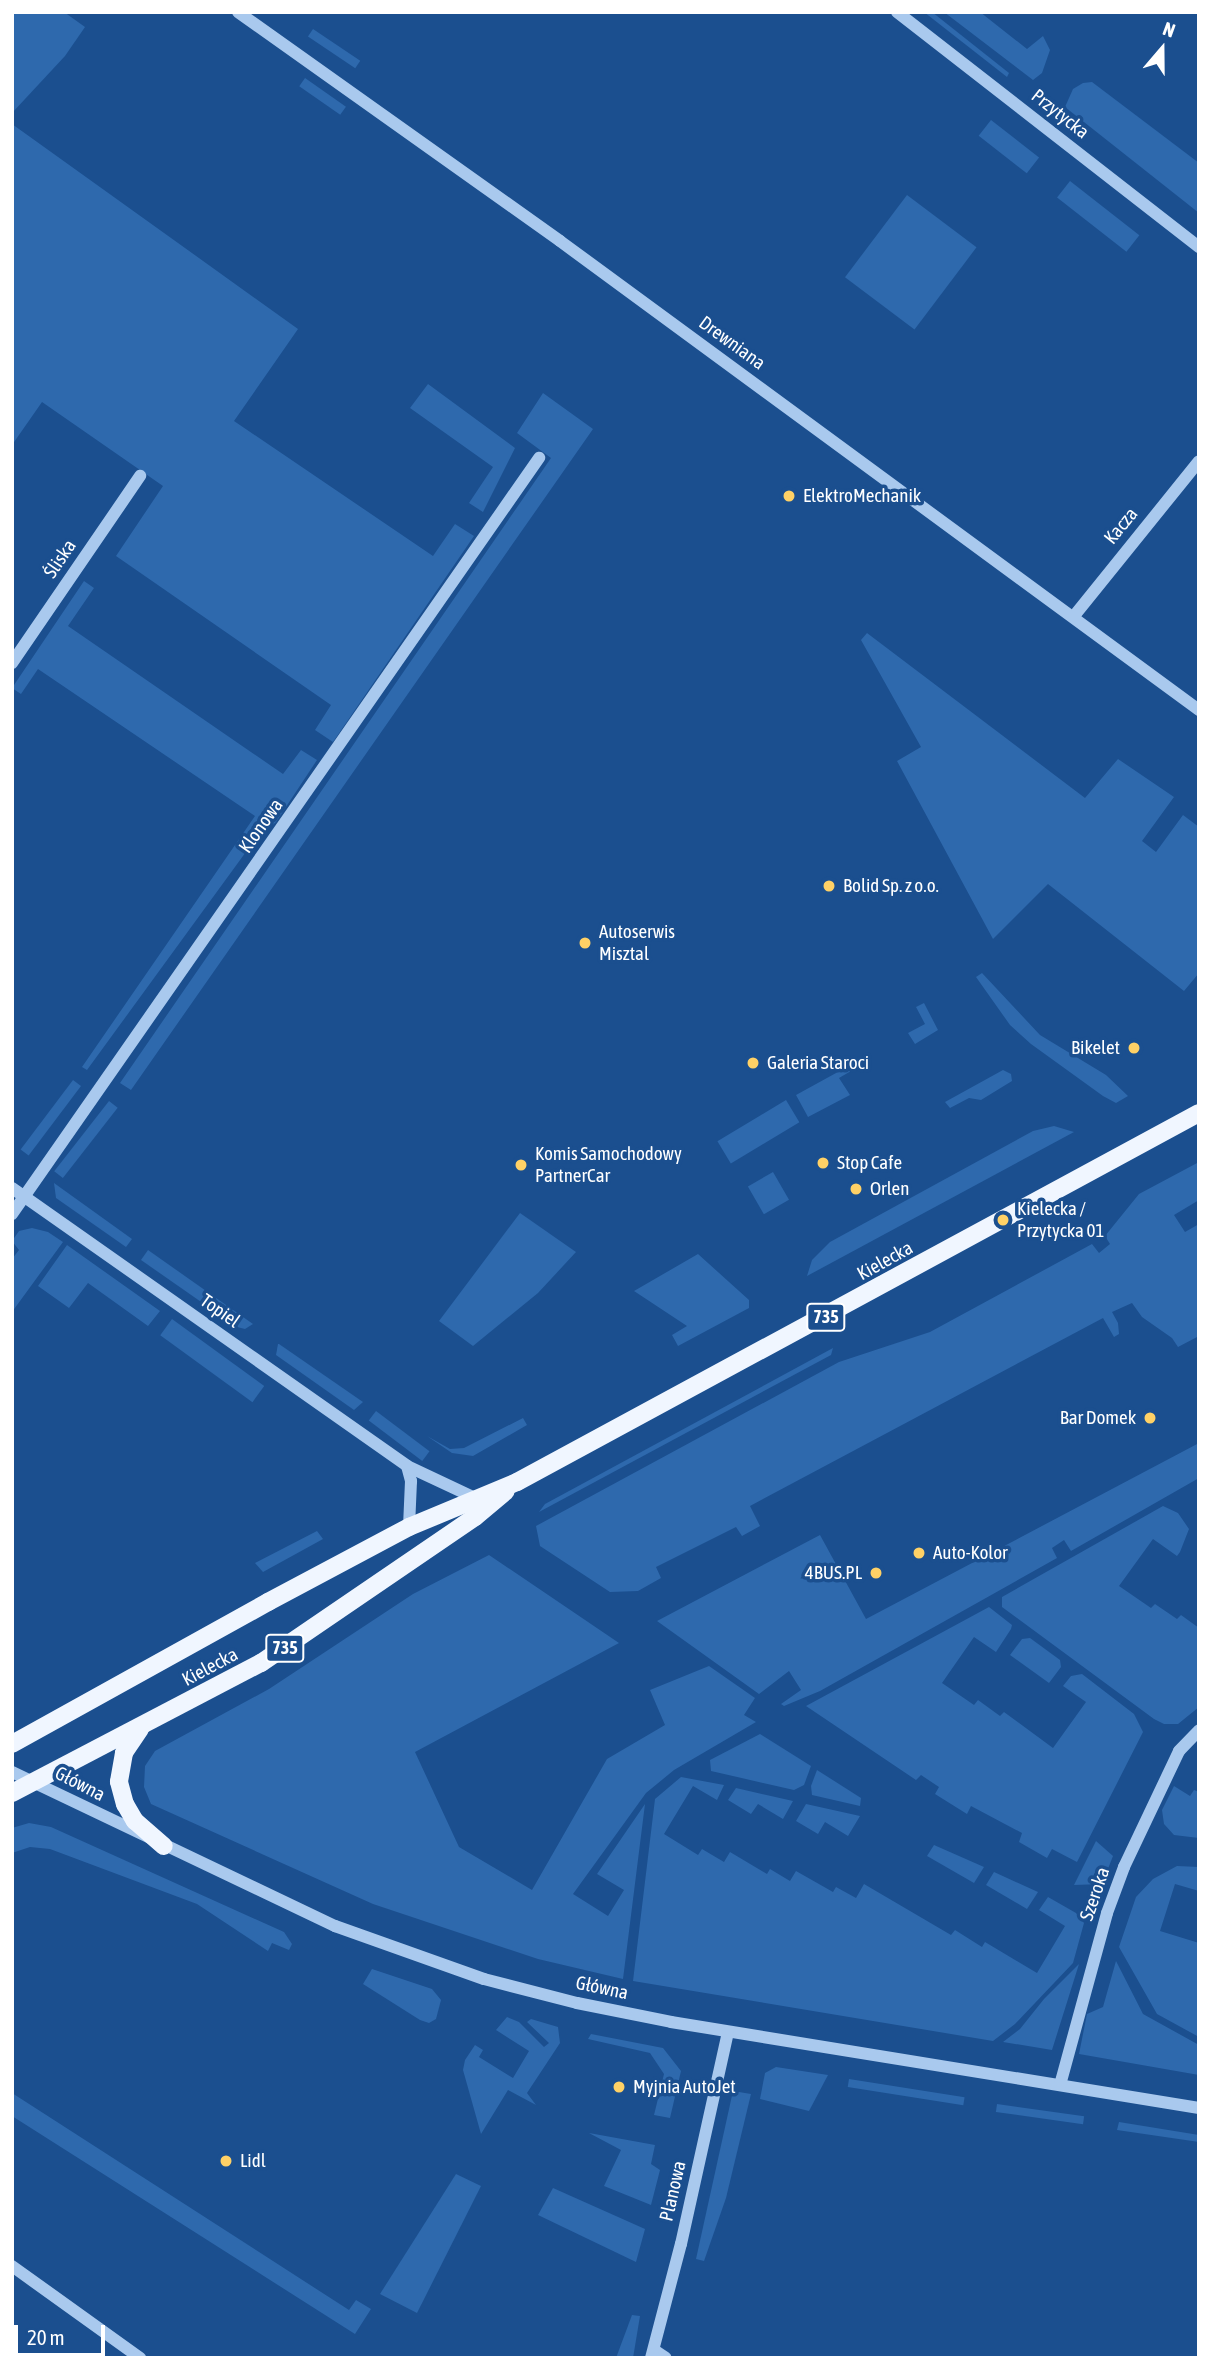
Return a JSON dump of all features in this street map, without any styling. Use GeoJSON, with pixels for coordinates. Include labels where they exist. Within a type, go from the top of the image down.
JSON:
{"type":"FeatureCollection","features":[{"type":"Feature","properties":{"kind":"main road","name":"Kielecka"},"geometry":{"type":"LineString","coordinates":[[12,1744],[409,1527],[517,1482],[1199,1113]]}},
{"type":"Feature","properties":{"kind":"main road","name":"Kielecka"},"geometry":{"type":"LineString","coordinates":[[12,1793],[261,1663],[475,1517],[517,1482]]}},
{"type":"Feature","properties":{"kind":"main road"},"geometry":{"type":"LineString","coordinates":[[143,1726],[124,1753],[119,1783],[125,1804],[135,1821],[164,1846]]}},
{"type":"Feature","properties":{"kind":"street","name":"Drewniana"},"geometry":{"type":"LineString","coordinates":[[238,12],[531,220],[1199,710]]}},
{"type":"Feature","properties":{"kind":"street","name":"Przytycka"},"geometry":{"type":"LineString","coordinates":[[897,12],[1199,247]]}},
{"type":"Feature","properties":{"kind":"street","name":"Klonowa"},"geometry":{"type":"LineString","coordinates":[[12,1214],[539,458]]}},
{"type":"Feature","properties":{"kind":"street","name":"Kacza"},"geometry":{"type":"LineString","coordinates":[[1074,617],[1199,461]]}},
{"type":"Feature","properties":{"kind":"street","name":"Śliska"},"geometry":{"type":"LineString","coordinates":[[12,663],[139,476]]}},
{"type":"Feature","properties":{"kind":"street","name":"Topiel"},"geometry":{"type":"LineString","coordinates":[[12,1188],[407,1466],[475,1498]]}},
{"type":"Feature","properties":{"kind":"street"},"geometry":{"type":"LineString","coordinates":[[407,1466],[411,1481],[409,1527]]}},
{"type":"Feature","properties":{"kind":"street","name":"Szeroka"},"geometry":{"type":"LineString","coordinates":[[1060,2085],[1107,1913],[1124,1867],[1179,1751],[1199,1730]]}},
{"type":"Feature","properties":{"kind":"street"},"geometry":{"type":"LineString","coordinates":[[12,1765],[33,1782]]}},
{"type":"Feature","properties":{"kind":"street"},"geometry":{"type":"LineString","coordinates":[[12,1772],[33,1782]]}},
{"type":"Feature","properties":{"kind":"street","name":"Główna"},"geometry":{"type":"LineString","coordinates":[[33,1782],[335,1926],[484,1979],[577,2003],[728,2032],[1199,2108]]}},
{"type":"Feature","properties":{"kind":"street","name":"Planowa"},"geometry":{"type":"LineString","coordinates":[[653,2354],[728,2032]]}},
{"type":"Feature","properties":{"kind":"street"},"geometry":{"type":"LineString","coordinates":[[12,2266],[140,2358]]}},
{"type":"Feature","properties":{"kind":"street"},"geometry":{"type":"LineString","coordinates":[[653,2354],[666,2358]]}},
{"type":"Feature","properties":{"kind":"shaded area"},"geometry":{"type":"Polygon","coordinates":[[[12,12],[64,12],[85,27],[65,56],[12,113],[12,12]]]}},
{"type":"Feature","properties":{"kind":"shaded area"},"geometry":{"type":"Polygon","coordinates":[[[924,12],[932,12],[1009,73],[1007,77],[924,12]]]}},
{"type":"Feature","properties":{"kind":"shaded area"},"geometry":{"type":"Polygon","coordinates":[[[944,12],[980,12],[1027,49],[1043,36],[1050,50],[1042,73],[1033,80],[944,12]]]}},
{"type":"Feature","properties":{"kind":"shaded area"},"geometry":{"type":"Polygon","coordinates":[[[313,29],[360,61],[355,68],[308,36],[313,29]]]}},
{"type":"Feature","properties":{"kind":"shaded area"},"geometry":{"type":"Polygon","coordinates":[[[305,78],[346,107],[340,115],[299,86],[305,78]]]}},
{"type":"Feature","properties":{"kind":"shaded area"},"geometry":{"type":"Polygon","coordinates":[[[1092,82],[1199,163],[1199,213],[1065,107],[1073,89],[1083,83],[1092,82]]]}},
{"type":"Feature","properties":{"kind":"shaded area"},"geometry":{"type":"Polygon","coordinates":[[[991,120],[1039,158],[1027,173],[979,136],[991,120]]]}},
{"type":"Feature","properties":{"kind":"shaded area"},"geometry":{"type":"Polygon","coordinates":[[[12,124],[298,329],[234,421],[433,556],[455,524],[474,536],[333,742],[315,730],[331,705],[116,556],[163,486],[42,402],[12,445],[12,124]]]}},
{"type":"Feature","properties":{"kind":"shaded area"},"geometry":{"type":"Polygon","coordinates":[[[1070,181],[1139,235],[1126,252],[1057,198],[1070,181]]]}},
{"type":"Feature","properties":{"kind":"shaded area"},"geometry":{"type":"Polygon","coordinates":[[[907,195],[976,247],[914,330],[845,277],[907,195]]]}},
{"type":"Feature","properties":{"kind":"shaded area"},"geometry":{"type":"Polygon","coordinates":[[[428,384],[515,448],[483,512],[469,503],[493,467],[410,408],[428,384]]]}},
{"type":"Feature","properties":{"kind":"shaded area"},"geometry":{"type":"Polygon","coordinates":[[[543,393],[593,429],[131,1090],[120,1083],[551,458],[517,433],[543,393]]]}},
{"type":"Feature","properties":{"kind":"shaded area"},"geometry":{"type":"Polygon","coordinates":[[[84,581],[94,588],[68,626],[283,774],[301,750],[317,760],[276,822],[251,845],[87,1070],[82,1067],[255,816],[38,669],[21,694],[12,688],[84,581]]]}},
{"type":"Feature","properties":{"kind":"shaded area"},"geometry":{"type":"Polygon","coordinates":[[[867,633],[1085,798],[1118,759],[1174,797],[1142,841],[1156,852],[1183,815],[1199,827],[1199,973],[1184,991],[1048,884],[993,939],[897,761],[921,747],[861,640],[867,633]]]}},
{"type":"Feature","properties":{"kind":"shaded area"},"geometry":{"type":"Polygon","coordinates":[[[982,973],[1040,1035],[1106,1075],[1128,1096],[1116,1103],[1031,1044],[1010,1025],[976,977],[982,973]]]}},
{"type":"Feature","properties":{"kind":"shaded area"},"geometry":{"type":"Polygon","coordinates":[[[924,1003],[938,1030],[915,1044],[908,1033],[925,1024],[916,1007],[924,1003]]]}},
{"type":"Feature","properties":{"kind":"shaded area"},"geometry":{"type":"Polygon","coordinates":[[[847,1067],[851,1071],[839,1078],[850,1095],[808,1117],[796,1095],[847,1067]]]}},
{"type":"Feature","properties":{"kind":"shaded area"},"geometry":{"type":"Polygon","coordinates":[[[1003,1070],[1011,1074],[1012,1081],[981,1100],[969,1098],[950,1108],[945,1102],[1003,1070]]]}},
{"type":"Feature","properties":{"kind":"shaded area"},"geometry":{"type":"Polygon","coordinates":[[[73,1080],[81,1086],[29,1155],[21,1149],[73,1080]]]}},
{"type":"Feature","properties":{"kind":"shaded area"},"geometry":{"type":"Polygon","coordinates":[[[786,1100],[799,1122],[731,1163],[717,1141],[786,1100]]]}},
{"type":"Feature","properties":{"kind":"shaded area"},"geometry":{"type":"Polygon","coordinates":[[[109,1101],[118,1108],[63,1178],[54,1171],[109,1101]]]}},
{"type":"Feature","properties":{"kind":"shaded area"},"geometry":{"type":"Polygon","coordinates":[[[1054,1126],[1074,1132],[807,1276],[812,1260],[830,1242],[1033,1131],[1054,1126]]]}},
{"type":"Feature","properties":{"kind":"shaded area"},"geometry":{"type":"Polygon","coordinates":[[[1199,1162],[1199,1200],[1174,1215],[1185,1232],[1199,1224],[1199,1336],[1178,1347],[1172,1338],[1142,1317],[1132,1303],[1112,1312],[1118,1323],[1119,1334],[1114,1337],[1103,1318],[750,1506],[760,1526],[742,1536],[736,1527],[656,1567],[661,1578],[638,1591],[610,1592],[540,1546],[536,1526],[839,1362],[930,1332],[1092,1244],[1099,1253],[1110,1244],[1105,1236],[1139,1194],[1199,1162]]]}},
{"type":"Feature","properties":{"kind":"shaded area"},"geometry":{"type":"Polygon","coordinates":[[[773,1172],[789,1200],[764,1214],[748,1186],[773,1172]]]}},
{"type":"Feature","properties":{"kind":"shaded area"},"geometry":{"type":"Polygon","coordinates":[[[54,1183],[132,1239],[126,1247],[56,1198],[54,1183]]]}},
{"type":"Feature","properties":{"kind":"shaded area"},"geometry":{"type":"Polygon","coordinates":[[[520,1213],[576,1252],[538,1293],[473,1346],[439,1321],[520,1213]]]}},
{"type":"Feature","properties":{"kind":"shaded area"},"geometry":{"type":"Polygon","coordinates":[[[32,1228],[48,1232],[63,1242],[12,1312],[12,1259],[19,1250],[12,1241],[19,1231],[32,1228]]]}},
{"type":"Feature","properties":{"kind":"shaded area"},"geometry":{"type":"Polygon","coordinates":[[[67,1245],[160,1311],[148,1326],[88,1283],[69,1308],[38,1286],[67,1245]]]}},
{"type":"Feature","properties":{"kind":"shaded area"},"geometry":{"type":"Polygon","coordinates":[[[148,1250],[253,1324],[245,1329],[237,1327],[141,1260],[148,1250]]]}},
{"type":"Feature","properties":{"kind":"shaded area"},"geometry":{"type":"Polygon","coordinates":[[[698,1254],[749,1300],[749,1308],[678,1346],[672,1335],[687,1326],[634,1291],[698,1254]]]}},
{"type":"Feature","properties":{"kind":"shaded area"},"geometry":{"type":"Polygon","coordinates":[[[172,1319],[264,1386],[252,1402],[160,1335],[172,1319]]]}},
{"type":"Feature","properties":{"kind":"shaded area"},"geometry":{"type":"Polygon","coordinates":[[[278,1344],[363,1402],[354,1410],[276,1355],[278,1344]]]}},
{"type":"Feature","properties":{"kind":"shaded area"},"geometry":{"type":"Polygon","coordinates":[[[833,1348],[831,1355],[539,1512],[545,1504],[833,1348]]]}},
{"type":"Feature","properties":{"kind":"shaded area"},"geometry":{"type":"Polygon","coordinates":[[[376,1411],[430,1451],[422,1461],[369,1421],[376,1411]]]}},
{"type":"Feature","properties":{"kind":"shaded area"},"geometry":{"type":"Polygon","coordinates":[[[523,1418],[527,1425],[473,1456],[452,1453],[427,1436],[450,1449],[464,1448],[523,1418]]]}},
{"type":"Feature","properties":{"kind":"shaded area"},"geometry":{"type":"Polygon","coordinates":[[[1199,1443],[1199,1478],[1071,1551],[1064,1540],[1052,1548],[1057,1558],[820,1691],[784,1706],[781,1704],[801,1690],[789,1671],[759,1694],[657,1621],[820,1535],[866,1619],[1199,1443]]]}},
{"type":"Feature","properties":{"kind":"shaded area"},"geometry":{"type":"Polygon","coordinates":[[[1163,1506],[1178,1513],[1189,1529],[1180,1552],[1177,1556],[1153,1539],[1119,1586],[1151,1608],[1155,1604],[1177,1619],[1181,1615],[1199,1628],[1199,1707],[1178,1724],[1164,1724],[1154,1719],[1002,1607],[1002,1597],[1163,1506]]]}},
{"type":"Feature","properties":{"kind":"shaded area"},"geometry":{"type":"Polygon","coordinates":[[[317,1531],[323,1539],[263,1572],[255,1563],[317,1531]]]}},
{"type":"Feature","properties":{"kind":"shaded area"},"geometry":{"type":"Polygon","coordinates":[[[489,1555],[619,1643],[415,1752],[459,1847],[532,1890],[607,1759],[665,1725],[650,1690],[709,1666],[755,1698],[744,1715],[756,1722],[674,1770],[646,1793],[573,1894],[608,1916],[624,1890],[597,1874],[645,1804],[623,1979],[538,1959],[373,1904],[151,1804],[144,1787],[145,1766],[155,1751],[269,1689],[413,1594],[489,1555]]]}},
{"type":"Feature","properties":{"kind":"shaded area"},"geometry":{"type":"Polygon","coordinates":[[[989,1607],[1012,1625],[1011,1629],[996,1652],[974,1637],[942,1683],[974,1705],[978,1700],[1000,1716],[1004,1712],[1053,1748],[1086,1702],[1063,1686],[1071,1676],[1082,1674],[1134,1714],[1143,1732],[1077,1862],[1052,1849],[1047,1858],[1019,1842],[1022,1833],[971,1806],[967,1814],[935,1794],[939,1787],[921,1775],[916,1780],[806,1706],[989,1607]]]}},
{"type":"Feature","properties":{"kind":"shaded area"},"geometry":{"type":"Polygon","coordinates":[[[1030,1638],[1060,1660],[1061,1667],[1049,1683],[1010,1655],[1022,1639],[1030,1638]]]}},
{"type":"Feature","properties":{"kind":"shaded area"},"geometry":{"type":"Polygon","coordinates":[[[760,1734],[811,1766],[804,1785],[794,1790],[711,1771],[710,1760],[760,1734]]]}},
{"type":"Feature","properties":{"kind":"shaded area"},"geometry":{"type":"Polygon","coordinates":[[[817,1770],[861,1798],[860,1806],[812,1795],[811,1786],[817,1770]]]}},
{"type":"Feature","properties":{"kind":"shaded area"},"geometry":{"type":"Polygon","coordinates":[[[681,1777],[724,1785],[717,1800],[693,1786],[664,1834],[698,1855],[702,1849],[724,1862],[730,1852],[767,1874],[770,1869],[790,1881],[796,1871],[833,1892],[836,1887],[856,1898],[864,1884],[951,1935],[955,1930],[982,1947],[985,1942],[1037,1973],[1065,1926],[1039,1910],[1048,1897],[1076,1913],[1084,1923],[1073,1963],[1015,2024],[993,2041],[633,1981],[655,1799],[681,1777]]]}},
{"type":"Feature","properties":{"kind":"shaded area"},"geometry":{"type":"Polygon","coordinates":[[[1174,1786],[1190,1796],[1194,1790],[1199,1792],[1199,1838],[1174,1835],[1164,1824],[1162,1810],[1174,1786]]]}},
{"type":"Feature","properties":{"kind":"shaded area"},"geometry":{"type":"Polygon","coordinates":[[[736,1788],[793,1801],[783,1819],[758,1804],[751,1814],[728,1800],[736,1788]]]}},
{"type":"Feature","properties":{"kind":"shaded area"},"geometry":{"type":"Polygon","coordinates":[[[806,1804],[860,1816],[848,1836],[825,1822],[818,1834],[796,1821],[806,1804]]]}},
{"type":"Feature","properties":{"kind":"shaded area"},"geometry":{"type":"Polygon","coordinates":[[[29,1823],[51,1827],[284,1932],[292,1944],[289,1950],[272,1943],[268,1951],[197,1904],[50,1849],[30,1847],[12,1853],[12,1828],[29,1823]]]}},
{"type":"Feature","properties":{"kind":"shaded area"},"geometry":{"type":"Polygon","coordinates":[[[1096,1841],[1113,1856],[1102,1884],[1074,1885],[1096,1841]]]}},
{"type":"Feature","properties":{"kind":"shaded area"},"geometry":{"type":"Polygon","coordinates":[[[934,1845],[984,1867],[974,1883],[927,1856],[934,1845]]]}},
{"type":"Feature","properties":{"kind":"shaded area"},"geometry":{"type":"Polygon","coordinates":[[[1177,1866],[1199,1867],[1199,1891],[1175,1884],[1160,1931],[1199,1943],[1199,2037],[1157,2014],[1119,1947],[1136,1897],[1153,1879],[1177,1866]]]}},
{"type":"Feature","properties":{"kind":"shaded area"},"geometry":{"type":"Polygon","coordinates":[[[994,1872],[1038,1892],[1027,1909],[986,1885],[994,1872]]]}},
{"type":"Feature","properties":{"kind":"shaded area"},"geometry":{"type":"Polygon","coordinates":[[[1116,1961],[1143,2014],[1199,2045],[1199,2075],[1079,2054],[1087,2014],[1103,2007],[1116,1961]]]}},
{"type":"Feature","properties":{"kind":"shaded area"},"geometry":{"type":"Polygon","coordinates":[[[1079,1964],[1052,2050],[1003,2042],[1020,2029],[1044,1999],[1079,1964]]]}},
{"type":"Feature","properties":{"kind":"shaded area"},"geometry":{"type":"Polygon","coordinates":[[[372,1969],[432,1989],[441,2000],[436,2019],[429,2023],[420,2020],[363,1984],[372,1969]]]}},
{"type":"Feature","properties":{"kind":"shaded area"},"geometry":{"type":"Polygon","coordinates":[[[507,2017],[519,2022],[544,2047],[549,2043],[527,2022],[531,2019],[558,2027],[560,2043],[527,2093],[536,2105],[508,2090],[481,2134],[463,2070],[465,2060],[475,2045],[483,2050],[479,2057],[513,2078],[529,2051],[496,2030],[507,2017]]]}},
{"type":"Feature","properties":{"kind":"shaded area"},"geometry":{"type":"Polygon","coordinates":[[[591,2034],[663,2048],[681,2071],[670,2118],[654,2115],[664,2074],[650,2053],[588,2039],[591,2034]]]}},
{"type":"Feature","properties":{"kind":"shaded area"},"geometry":{"type":"Polygon","coordinates":[[[776,2067],[828,2075],[809,2111],[760,2099],[765,2073],[776,2067]]]}},
{"type":"Feature","properties":{"kind":"shaded area"},"geometry":{"type":"Polygon","coordinates":[[[849,2079],[965,2097],[963,2105],[848,2087],[849,2079]]]}},
{"type":"Feature","properties":{"kind":"shaded area"},"geometry":{"type":"Polygon","coordinates":[[[733,2091],[751,2094],[726,2198],[704,2261],[696,2259],[733,2091]]]}},
{"type":"Feature","properties":{"kind":"shaded area"},"geometry":{"type":"Polygon","coordinates":[[[12,2093],[349,2310],[356,2300],[371,2309],[355,2334],[12,2116],[12,2093]]]}},
{"type":"Feature","properties":{"kind":"shaded area"},"geometry":{"type":"Polygon","coordinates":[[[997,2104],[1084,2116],[1083,2124],[996,2112],[997,2104]]]}},
{"type":"Feature","properties":{"kind":"shaded area"},"geometry":{"type":"Polygon","coordinates":[[[1119,2122],[1199,2135],[1199,2142],[1117,2130],[1119,2122]]]}},
{"type":"Feature","properties":{"kind":"shaded area"},"geometry":{"type":"Polygon","coordinates":[[[589,2133],[655,2145],[651,2164],[660,2170],[651,2205],[604,2186],[621,2150],[589,2133]]]}},
{"type":"Feature","properties":{"kind":"shaded area"},"geometry":{"type":"Polygon","coordinates":[[[456,2174],[481,2186],[417,2313],[380,2294],[456,2174]]]}},
{"type":"Feature","properties":{"kind":"shaded area"},"geometry":{"type":"Polygon","coordinates":[[[553,2188],[645,2229],[636,2262],[538,2215],[553,2188]]]}},
{"type":"Feature","properties":{"kind":"shaded area"},"geometry":{"type":"Polygon","coordinates":[[[632,2315],[640,2316],[633,2358],[616,2358],[632,2315]]]}},
{"type":"Feature","properties":{"kind":"place","name":"ElektroMechanik"},"geometry":{"type":"Point","coordinates":[789,496]}},
{"type":"Feature","properties":{"kind":"place","name":"Bolid Sp. z o.o."},"geometry":{"type":"Point","coordinates":[829,886]}},
{"type":"Feature","properties":{"kind":"place","name":"Autoserwis Misztal"},"geometry":{"type":"Point","coordinates":[585,943]}},
{"type":"Feature","properties":{"kind":"place","name":"Bikelet"},"geometry":{"type":"Point","coordinates":[1134,1048]}},
{"type":"Feature","properties":{"kind":"place","name":"Galeria Staroci"},"geometry":{"type":"Point","coordinates":[753,1063]}},
{"type":"Feature","properties":{"kind":"place","name":"Stop Cafe"},"geometry":{"type":"Point","coordinates":[823,1163]}},
{"type":"Feature","properties":{"kind":"place","name":"Komis Samochodowy PartnerCar"},"geometry":{"type":"Point","coordinates":[521,1165]}},
{"type":"Feature","properties":{"kind":"place","name":"Orlen"},"geometry":{"type":"Point","coordinates":[856,1189]}},
{"type":"Feature","properties":{"kind":"place","name":"Kielecka / Przytycka 01"},"geometry":{"type":"Point","coordinates":[1003,1220]}},
{"type":"Feature","properties":{"kind":"place","name":"Bar Domek"},"geometry":{"type":"Point","coordinates":[1150,1418]}},
{"type":"Feature","properties":{"kind":"place","name":"Auto-Kolor"},"geometry":{"type":"Point","coordinates":[919,1553]}},
{"type":"Feature","properties":{"kind":"place","name":"4BUS.PL"},"geometry":{"type":"Point","coordinates":[876,1573]}},
{"type":"Feature","properties":{"kind":"place","name":"Myjnia AutoJet"},"geometry":{"type":"Point","coordinates":[619,2087]}},
{"type":"Feature","properties":{"kind":"place","name":"Lidl"},"geometry":{"type":"Point","coordinates":[226,2161]}}]}
